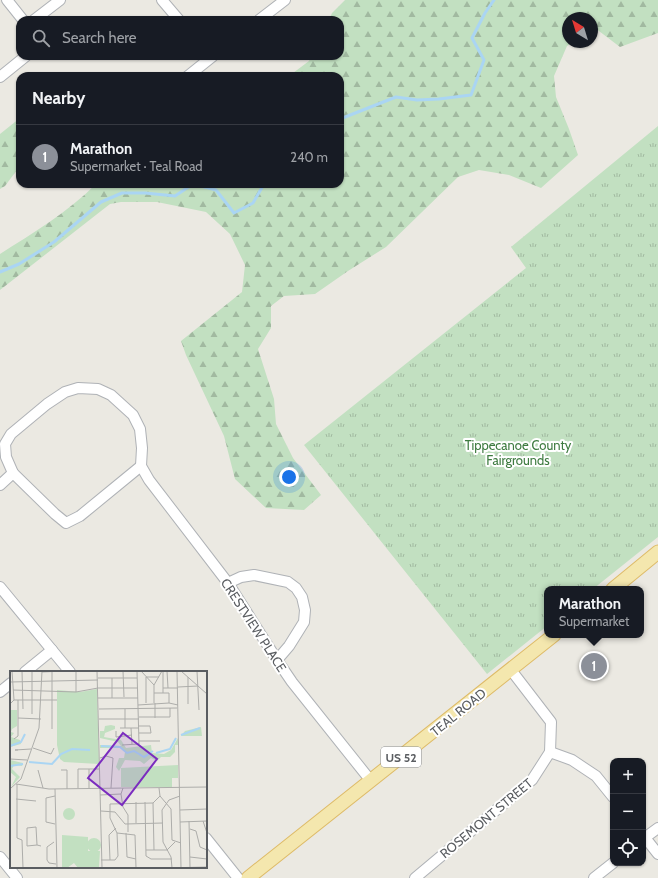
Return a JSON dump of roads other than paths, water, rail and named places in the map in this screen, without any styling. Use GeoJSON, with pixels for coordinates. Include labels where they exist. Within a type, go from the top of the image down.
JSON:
{"type":"FeatureCollection","features":[{"type":"Feature","properties":{"kind":"main road"},"geometry":{"type":"LineString","coordinates":[[617,586],[658,552]]}},
{"type":"Feature","properties":{"kind":"main road","name":"TEAL ROAD"},"geometry":{"type":"LineString","coordinates":[[248,878],[550,638]]}},
{"type":"Feature","properties":{"kind":"street"},"geometry":{"type":"LineString","coordinates":[[7,0],[20,16]]}},
{"type":"Feature","properties":{"kind":"street"},"geometry":{"type":"LineString","coordinates":[[39,16],[60,0]]}},
{"type":"Feature","properties":{"kind":"street"},"geometry":{"type":"LineString","coordinates":[[162,0],[176,16]]}},
{"type":"Feature","properties":{"kind":"street"},"geometry":{"type":"LineString","coordinates":[[264,16],[285,0]]}},
{"type":"Feature","properties":{"kind":"street"},"geometry":{"type":"LineString","coordinates":[[0,77],[21,60]]}},
{"type":"Feature","properties":{"kind":"street"},"geometry":{"type":"LineString","coordinates":[[193,72],[207,60]]}},
{"type":"Feature","properties":{"kind":"street"},"geometry":{"type":"LineString","coordinates":[[78,388],[98,390],[111,395],[133,415],[140,429],[142,448],[141,466],[80,516],[66,523],[13,473],[6,457],[5,444],[11,434],[65,392],[78,388]]}},
{"type":"Feature","properties":{"kind":"street","name":"CRESTVIEW PLACE"},"geometry":{"type":"LineString","coordinates":[[141,466],[228,583],[292,682],[371,781]]}},
{"type":"Feature","properties":{"kind":"street"},"geometry":{"type":"LineString","coordinates":[[0,484],[13,473]]}},
{"type":"Feature","properties":{"kind":"street"},"geometry":{"type":"LineString","coordinates":[[228,583],[241,577],[254,575],[288,582],[299,592],[302,597],[305,610],[304,622],[289,646],[277,660]]}},
{"type":"Feature","properties":{"kind":"street"},"geometry":{"type":"LineString","coordinates":[[0,587],[69,671]]}},
{"type":"Feature","properties":{"kind":"street"},"geometry":{"type":"LineString","coordinates":[[26,671],[52,650]]}},
{"type":"Feature","properties":{"kind":"street"},"geometry":{"type":"LineString","coordinates":[[511,670],[551,722],[550,752],[572,760],[596,776],[611,794]]}},
{"type":"Feature","properties":{"kind":"street"},"geometry":{"type":"LineString","coordinates":[[0,692],[10,684]]}},
{"type":"Feature","properties":{"kind":"street","name":"ROSEMONT STREET"},"geometry":{"type":"LineString","coordinates":[[415,878],[532,780],[550,752]]}},
{"type":"Feature","properties":{"kind":"street"},"geometry":{"type":"LineString","coordinates":[[646,836],[658,828]]}},
{"type":"Feature","properties":{"kind":"street"},"geometry":{"type":"LineString","coordinates":[[207,839],[238,878]]}},
{"type":"Feature","properties":{"kind":"street"},"geometry":{"type":"LineString","coordinates":[[646,839],[658,854]]}},
{"type":"Feature","properties":{"kind":"street"},"geometry":{"type":"LineString","coordinates":[[0,857],[17,878]]}},
{"type":"Feature","properties":{"kind":"street"},"geometry":{"type":"LineString","coordinates":[[594,878],[610,865]]}},
{"type":"Feature","properties":{"kind":"waterway"},"geometry":{"type":"LineString","coordinates":[[344,117],[396,97],[417,100],[471,95],[484,60],[472,38],[485,13],[494,0]]}},
{"type":"Feature","properties":{"kind":"waterway"},"geometry":{"type":"LineString","coordinates":[[0,272],[19,264],[54,242],[101,202],[122,193],[145,193],[175,196],[187,188]]}},
{"type":"Feature","properties":{"kind":"waterway"},"geometry":{"type":"LineString","coordinates":[[208,188],[216,190],[234,213],[253,203],[262,188]]}},
{"type":"Feature","properties":{"kind":"place","name":"Marathon"},"geometry":{"type":"Point","coordinates":[594,666]}},
{"type":"Feature","properties":{"kind":"park label","name":"Tippecanoe County Fairgrounds"},"geometry":{"type":"Point","coordinates":[518,452]}}]}
